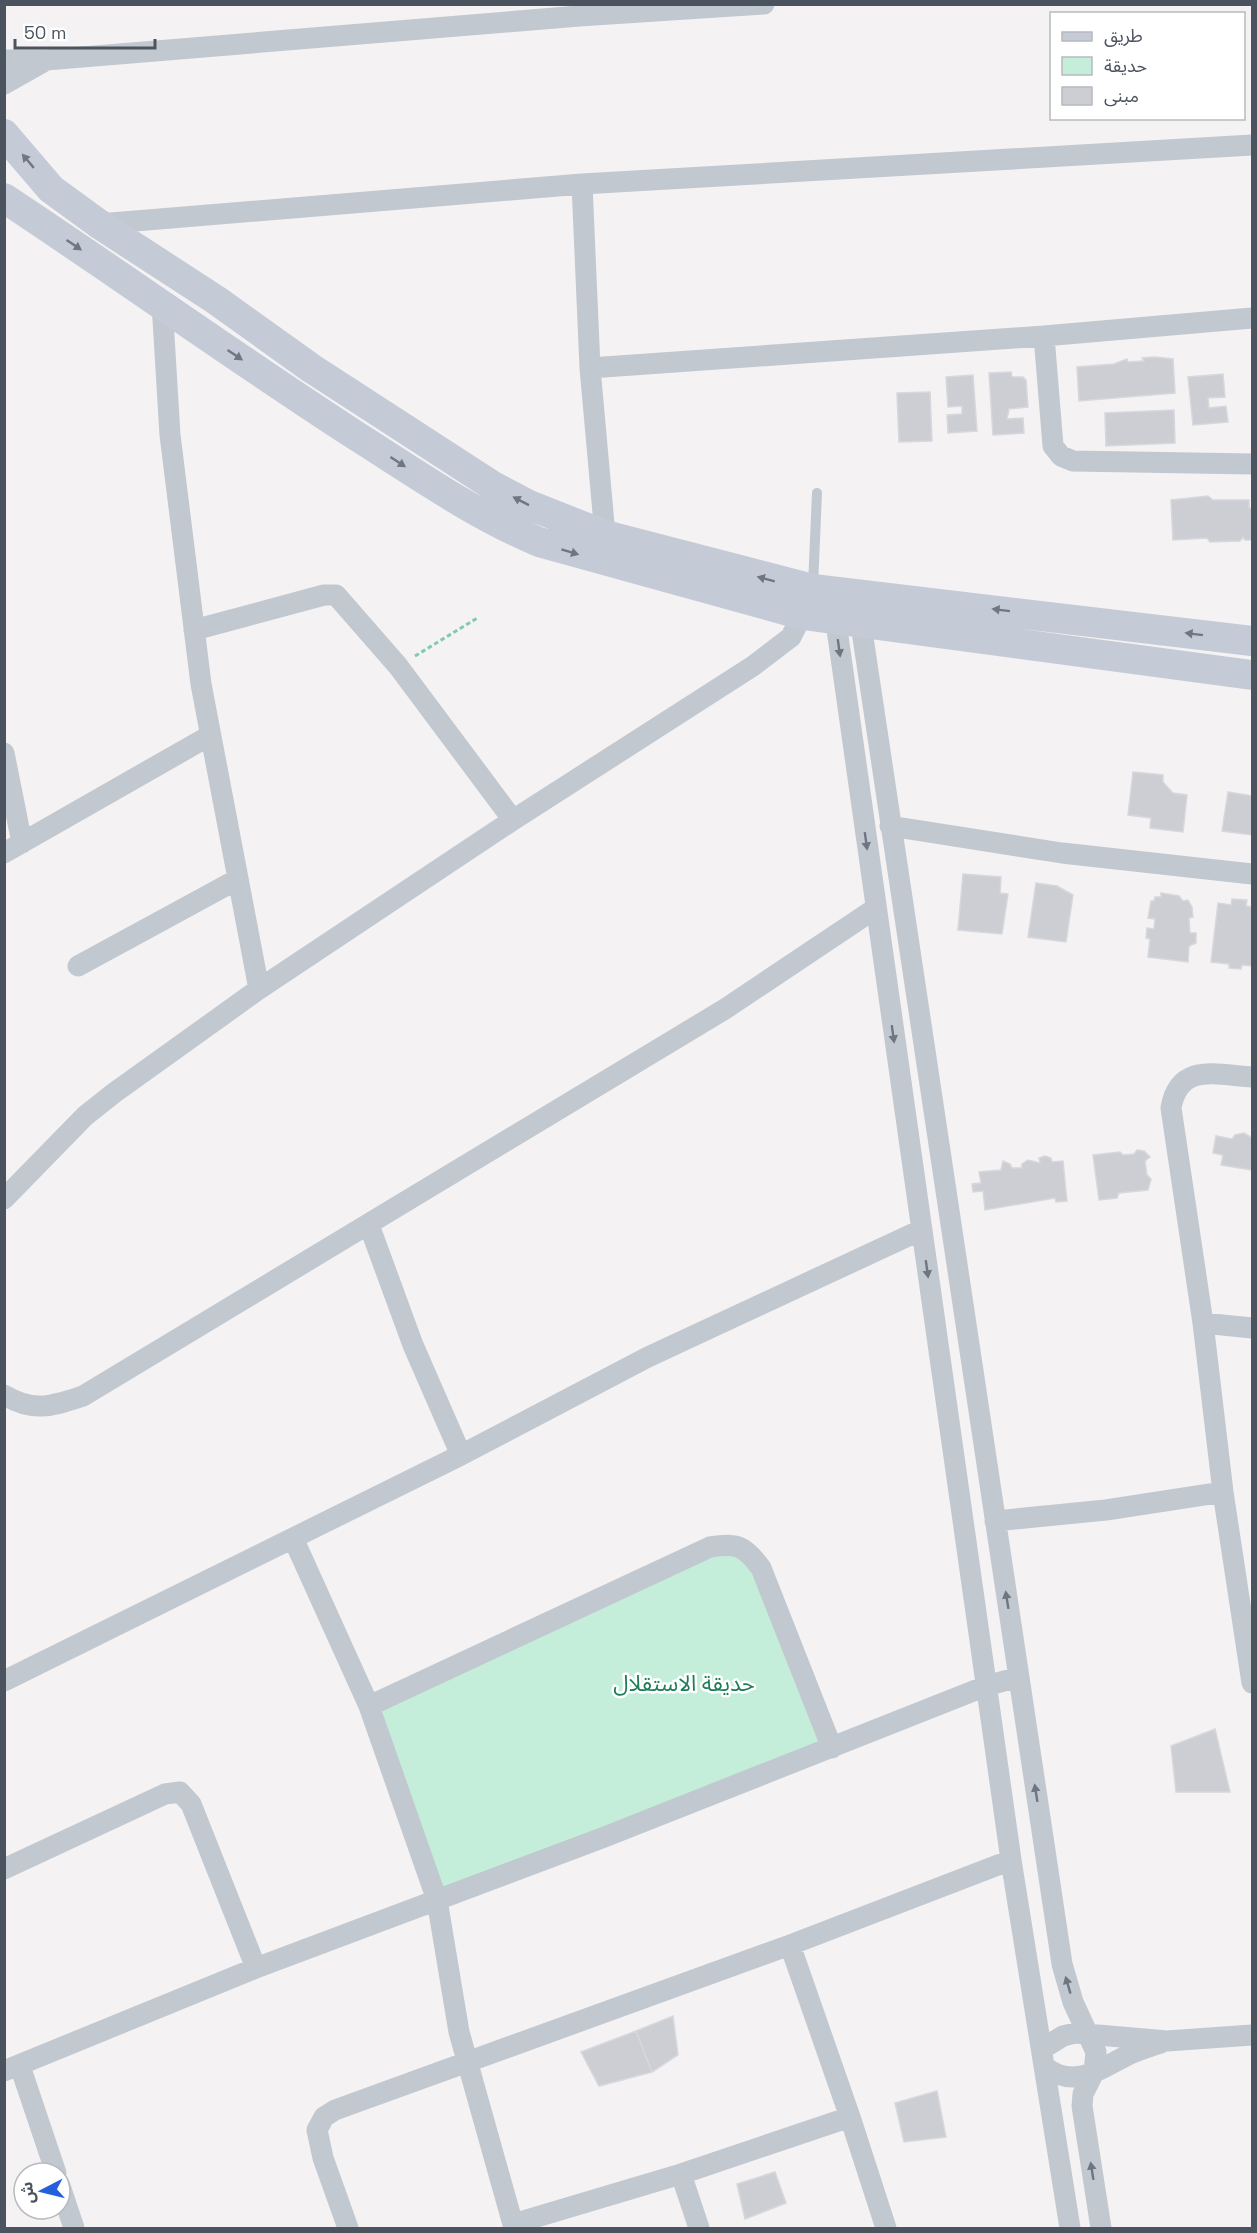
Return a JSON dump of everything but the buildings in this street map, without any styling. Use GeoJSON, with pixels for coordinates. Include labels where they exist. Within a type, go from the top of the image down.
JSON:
{"type":"FeatureCollection","features":[{"type":"Feature","properties":{"kind":"main road"},"geometry":{"type":"LineString","coordinates":[[4,134],[51,189],[99,224],[216,300],[311,368],[493,486],[529,505],[605,535],[826,597],[848,621],[1252,675]]}},
{"type":"Feature","properties":{"kind":"main road"},"geometry":{"type":"LineString","coordinates":[[4,198],[162,303],[194,328],[316,410],[500,525],[568,552],[826,597],[1252,641]]}},
{"type":"Feature","properties":{"kind":"main road"},"geometry":{"type":"LineString","coordinates":[[194,328],[216,300]]}},
{"type":"Feature","properties":{"kind":"street"},"geometry":{"type":"LineString","coordinates":[[4,60],[46,60],[578,10],[764,4]]}},
{"type":"Feature","properties":{"kind":"street"},"geometry":{"type":"LineString","coordinates":[[4,84],[46,60]]}},
{"type":"Feature","properties":{"kind":"street"},"geometry":{"type":"LineString","coordinates":[[99,224],[582,184],[986,163],[1252,145]]}},
{"type":"Feature","properties":{"kind":"street"},"geometry":{"type":"LineString","coordinates":[[582,184],[590,368],[605,535]]}},
{"type":"Feature","properties":{"kind":"street"},"geometry":{"type":"LineString","coordinates":[[162,303],[170,435],[194,630],[209,736],[259,989]]}},
{"type":"Feature","properties":{"kind":"street"},"geometry":{"type":"LineString","coordinates":[[590,368],[1044,336],[1252,318]]}},
{"type":"Feature","properties":{"kind":"street"},"geometry":{"type":"LineString","coordinates":[[1044,336],[1053,446],[1061,456],[1073,461],[1252,464]]}},
{"type":"Feature","properties":{"kind":"street"},"geometry":{"type":"LineString","coordinates":[[194,630],[324,595],[336,595],[398,666],[513,820]]}},
{"type":"Feature","properties":{"kind":"street"},"geometry":{"type":"LineString","coordinates":[[4,1199],[85,1116],[259,989],[513,820],[753,666],[791,637],[826,597],[848,621],[890,826],[1062,1964],[1072,2002],[1096,2052],[1094,2073],[1083,2094],[1082,2106],[1101,2229]]}},
{"type":"Feature","properties":{"kind":"street"},"geometry":{"type":"LineString","coordinates":[[848,621],[876,908],[1011,1860],[1070,2229]]}},
{"type":"Feature","properties":{"kind":"street"},"geometry":{"type":"LineString","coordinates":[[4,753],[13,848],[209,736]]}},
{"type":"Feature","properties":{"kind":"street"},"geometry":{"type":"LineString","coordinates":[[890,826],[1062,853],[1252,874]]}},
{"type":"Feature","properties":{"kind":"street"},"geometry":{"type":"LineString","coordinates":[[78,966],[238,879]]}},
{"type":"Feature","properties":{"kind":"street"},"geometry":{"type":"LineString","coordinates":[[4,1395],[22,1406],[54,1405],[83,1396],[725,1009],[876,908]]}},
{"type":"Feature","properties":{"kind":"street"},"geometry":{"type":"LineString","coordinates":[[1252,1077],[1198,1074],[1182,1080],[1173,1091],[1172,1118],[1203,1323],[1223,1492],[1252,1683]]}},
{"type":"Feature","properties":{"kind":"street"},"geometry":{"type":"LineString","coordinates":[[369,1225],[413,1345],[461,1455]]}},
{"type":"Feature","properties":{"kind":"street"},"geometry":{"type":"LineString","coordinates":[[4,1681],[461,1455],[648,1357],[921,1230]]}},
{"type":"Feature","properties":{"kind":"street"},"geometry":{"type":"LineString","coordinates":[[1203,1323],[1252,1328]]}},
{"type":"Feature","properties":{"kind":"street"},"geometry":{"type":"LineString","coordinates":[[995,1521],[1106,1510],[1223,1492]]}},
{"type":"Feature","properties":{"kind":"street"},"geometry":{"type":"LineString","coordinates":[[293,1538],[369,1706],[437,1900],[449,1986],[466,2063],[514,2226],[681,2174],[850,2117]]}},
{"type":"Feature","properties":{"kind":"street"},"geometry":{"type":"LineString","coordinates":[[369,1706],[710,1547],[732,1544],[749,1552],[761,1568],[832,1748]]}},
{"type":"Feature","properties":{"kind":"street"},"geometry":{"type":"LineString","coordinates":[[51,2161],[12,2068],[256,1968],[832,1748],[986,1686],[1018,1677]]}},
{"type":"Feature","properties":{"kind":"street"},"geometry":{"type":"LineString","coordinates":[[4,1869],[165,1794],[180,1792],[191,1804],[256,1968]]}},
{"type":"Feature","properties":{"kind":"street"},"geometry":{"type":"LineString","coordinates":[[348,2229],[317,2130],[324,2117],[335,2110],[790,1945],[1011,1860]]}},
{"type":"Feature","properties":{"kind":"street"},"geometry":{"type":"LineString","coordinates":[[790,1945],[886,2229]]}},
{"type":"Feature","properties":{"kind":"street"},"geometry":{"type":"LineString","coordinates":[[1043,2058],[1063,2036],[1087,2032],[1167,2041],[1252,2035]]}},
{"type":"Feature","properties":{"kind":"street"},"geometry":{"type":"LineString","coordinates":[[1043,2058],[1053,2073],[1073,2079],[1094,2073],[1130,2054],[1167,2041]]}},
{"type":"Feature","properties":{"kind":"street"},"geometry":{"type":"LineString","coordinates":[[681,2174],[699,2229]]}},
{"type":"Feature","properties":{"kind":"lane"},"geometry":{"type":"LineString","coordinates":[[817,493],[826,597]]}},
{"type":"Feature","properties":{"kind":"path"},"geometry":{"type":"LineString","coordinates":[[398,666],[480,617]]}},
{"type":"Feature","properties":{"kind":"green space","name":"حديقة الاستقلال"},"geometry":{"type":"Polygon","coordinates":[[[710,1547],[749,1552],[832,1748],[444,1897],[369,1706],[710,1547]]]}}]}
